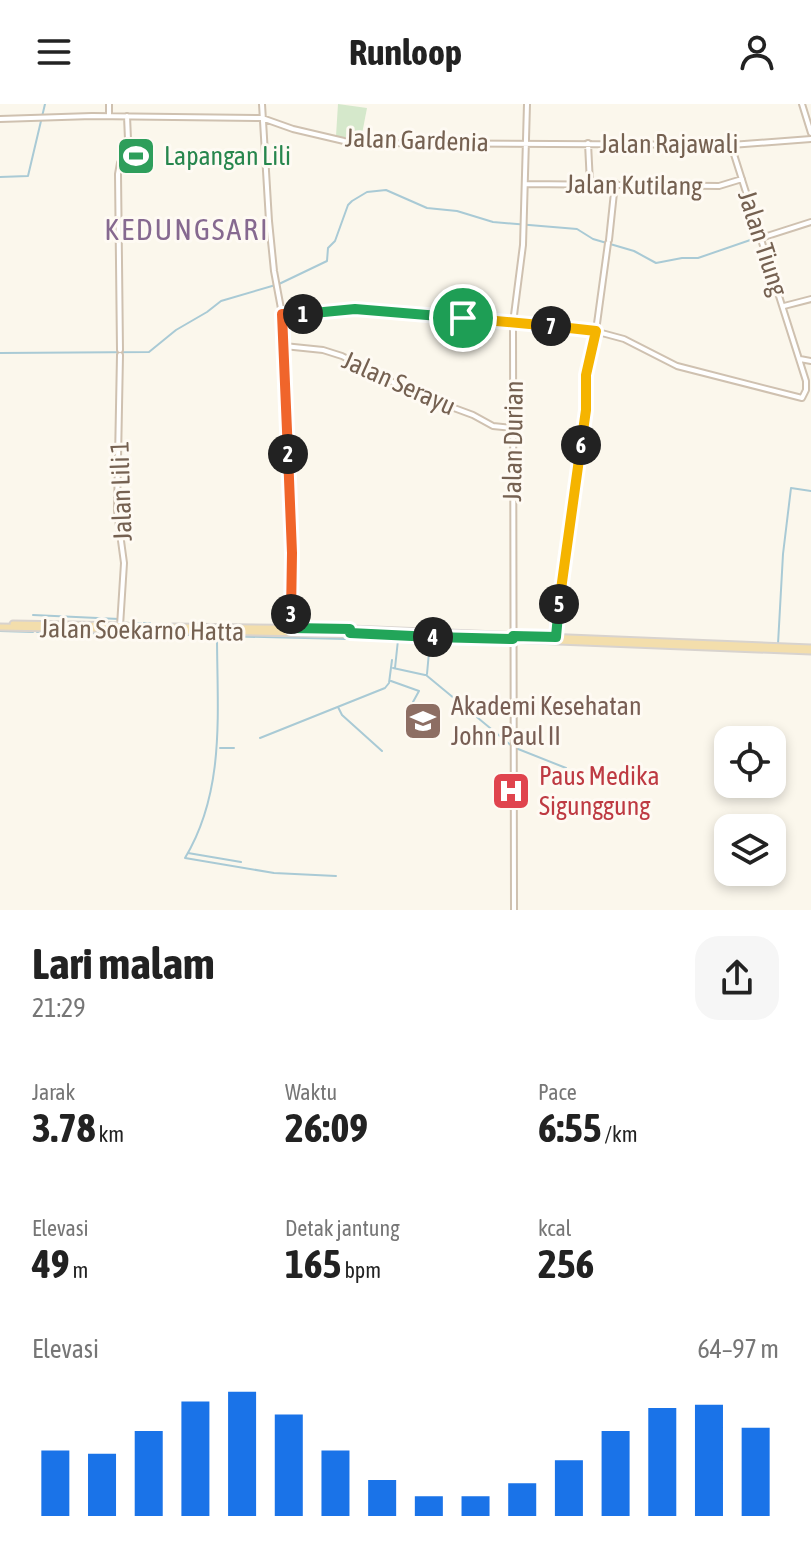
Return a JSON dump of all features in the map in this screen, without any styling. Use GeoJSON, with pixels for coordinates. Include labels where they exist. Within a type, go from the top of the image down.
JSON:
{"type":"FeatureCollection","features":[{"type":"Feature","properties":{"kind":"main road","name":"Jalan Soekarno Hatta"},"geometry":{"type":"LineString","coordinates":[[67,627],[120,624],[350,631]]}},
{"type":"Feature","properties":{"kind":"main road","name":"Jalan Soekarno Hatta"},"geometry":{"type":"LineString","coordinates":[[0,626],[350,631],[811,650]]}},
{"type":"Feature","properties":{"kind":"main road","name":"Jalan Soekarno Hatta"},"geometry":{"type":"LineString","coordinates":[[512,636],[556,635],[728,646]]}},
{"type":"Feature","properties":{"kind":"main road"},"geometry":{"type":"LineString","coordinates":[[512,636],[513,648]]}},
{"type":"Feature","properties":{"kind":"street"},"geometry":{"type":"LineString","coordinates":[[109,104],[109,116]]}},
{"type":"Feature","properties":{"kind":"street"},"geometry":{"type":"LineString","coordinates":[[262,104],[269,221],[284,346],[292,553],[291,627]]}},
{"type":"Feature","properties":{"kind":"street","name":"Jalan Durian"},"geometry":{"type":"LineString","coordinates":[[512,636],[513,323],[524,225],[527,104]]}},
{"type":"Feature","properties":{"kind":"street"},"geometry":{"type":"LineString","coordinates":[[802,104],[811,133]]}},
{"type":"Feature","properties":{"kind":"street","name":"Jalan Gardenia"},"geometry":{"type":"LineString","coordinates":[[0,119],[109,116],[262,118],[293,129],[354,142],[526,143]]}},
{"type":"Feature","properties":{"kind":"street","name":"Jalan Lili 1"},"geometry":{"type":"LineString","coordinates":[[120,624],[124,563],[117,511],[120,353],[118,174],[120,163],[129,163],[127,116]]}},
{"type":"Feature","properties":{"kind":"street","name":"Jalan Rajawali"},"geometry":{"type":"LineString","coordinates":[[526,143],[731,145],[811,139]]}},
{"type":"Feature","properties":{"kind":"street"},"geometry":{"type":"LineString","coordinates":[[588,143],[590,184]]}},
{"type":"Feature","properties":{"kind":"street","name":"Jalan Tiung"},"geometry":{"type":"LineString","coordinates":[[596,331],[624,339],[677,366],[797,398],[803,397],[807,387],[800,359],[731,145]]}},
{"type":"Feature","properties":{"kind":"street","name":"Jalan Kutilang"},"geometry":{"type":"LineString","coordinates":[[525,184],[719,186],[742,179]]}},
{"type":"Feature","properties":{"kind":"street"},"geometry":{"type":"LineString","coordinates":[[556,635],[585,423],[586,375],[596,331],[615,183]]}},
{"type":"Feature","properties":{"kind":"street"},"geometry":{"type":"LineString","coordinates":[[760,237],[811,222]]}},
{"type":"Feature","properties":{"kind":"street"},"geometry":{"type":"LineString","coordinates":[[784,306],[811,299]]}},
{"type":"Feature","properties":{"kind":"street"},"geometry":{"type":"LineString","coordinates":[[282,314],[355,309],[596,331]]}},
{"type":"Feature","properties":{"kind":"street","name":"Jalan Serayu"},"geometry":{"type":"LineString","coordinates":[[284,346],[323,350],[342,356],[416,394],[473,415],[493,426],[512,428]]}},
{"type":"Feature","properties":{"kind":"street"},"geometry":{"type":"LineString","coordinates":[[800,359],[811,361]]}},
{"type":"Feature","properties":{"kind":"street"},"geometry":{"type":"LineString","coordinates":[[513,648],[514,910]]}},
{"type":"Feature","properties":{"kind":"green space"},"geometry":{"type":"Polygon","coordinates":[[[338,104],[367,108],[362,134],[342,138],[336,136],[338,104]]]}},
{"type":"Feature","properties":{"kind":"waterway"},"geometry":{"type":"LineString","coordinates":[[0,177],[28,176],[45,104]]}},
{"type":"Feature","properties":{"kind":"waterway"},"geometry":{"type":"LineString","coordinates":[[0,353],[149,352],[221,301],[279,284],[327,261],[328,248],[335,241],[348,205],[367,192],[386,190],[427,208],[457,211],[493,222],[577,229],[593,239],[634,251],[656,263],[698,258],[759,237]]}},
{"type":"Feature","properties":{"kind":"waterway"},"geometry":{"type":"LineString","coordinates":[[117,355],[118,373]]}},
{"type":"Feature","properties":{"kind":"waterway"},"geometry":{"type":"LineString","coordinates":[[778,644],[783,554],[791,488],[811,491]]}},
{"type":"Feature","properties":{"kind":"waterway"},"geometry":{"type":"LineString","coordinates":[[33,615],[119,619]]}},
{"type":"Feature","properties":{"kind":"waterway"},"geometry":{"type":"LineString","coordinates":[[122,623],[141,623]]}},
{"type":"Feature","properties":{"kind":"waterway"},"geometry":{"type":"LineString","coordinates":[[144,623],[150,623]]}},
{"type":"Feature","properties":{"kind":"waterway"},"geometry":{"type":"LineString","coordinates":[[166,624],[198,624]]}},
{"type":"Feature","properties":{"kind":"waterway"},"geometry":{"type":"LineString","coordinates":[[205,624],[216,625]]}},
{"type":"Feature","properties":{"kind":"waterway"},"geometry":{"type":"LineString","coordinates":[[0,631],[33,632]]}},
{"type":"Feature","properties":{"kind":"waterway"},"geometry":{"type":"LineString","coordinates":[[37,632],[59,633]]}},
{"type":"Feature","properties":{"kind":"waterway"},"geometry":{"type":"LineString","coordinates":[[63,633],[157,634]]}},
{"type":"Feature","properties":{"kind":"waterway"},"geometry":{"type":"LineString","coordinates":[[159,634],[170,635]]}},
{"type":"Feature","properties":{"kind":"waterway"},"geometry":{"type":"LineString","coordinates":[[173,635],[215,635]]}},
{"type":"Feature","properties":{"kind":"waterway"},"geometry":{"type":"LineString","coordinates":[[217,635],[218,721],[213,778],[198,832],[185,858],[274,873],[336,876]]}},
{"type":"Feature","properties":{"kind":"waterway"},"geometry":{"type":"LineString","coordinates":[[219,636],[508,643],[511,647]]}},
{"type":"Feature","properties":{"kind":"waterway"},"geometry":{"type":"LineString","coordinates":[[395,668],[398,640]]}},
{"type":"Feature","properties":{"kind":"waterway"},"geometry":{"type":"LineString","coordinates":[[427,674],[430,641]]}},
{"type":"Feature","properties":{"kind":"waterway"},"geometry":{"type":"LineString","coordinates":[[260,738],[385,688],[389,683],[392,660]]}},
{"type":"Feature","properties":{"kind":"waterway"},"geometry":{"type":"LineString","coordinates":[[393,668],[425,675]]}},
{"type":"Feature","properties":{"kind":"waterway"},"geometry":{"type":"LineString","coordinates":[[426,675],[513,747],[566,768]]}},
{"type":"Feature","properties":{"kind":"waterway"},"geometry":{"type":"LineString","coordinates":[[391,681],[419,691],[413,702]]}},
{"type":"Feature","properties":{"kind":"waterway"},"geometry":{"type":"LineString","coordinates":[[338,707],[342,715],[382,751]]}},
{"type":"Feature","properties":{"kind":"waterway"},"geometry":{"type":"LineString","coordinates":[[220,748],[234,748]]}},
{"type":"Feature","properties":{"kind":"waterway"},"geometry":{"type":"LineString","coordinates":[[188,853],[241,862]]}},
{"type":"Feature","properties":{"kind":"place","name":"Lapangan Lili"},"geometry":{"type":"Point","coordinates":[136,156]}},
{"type":"Feature","properties":{"kind":"place","name":"Akademi Kesehatan John Paul II"},"geometry":{"type":"Point","coordinates":[423,721]}},
{"type":"Feature","properties":{"kind":"place","name":"Paus Medika Sigunggung"},"geometry":{"type":"Point","coordinates":[511,791]}},
{"type":"Feature","properties":{"kind":"district","name":"KEDUNGSARI"},"geometry":{"type":"Point","coordinates":[187,229]}},
{"type":"Feature","properties":{"kind":"route"},"geometry":{"type":"LineString","coordinates":[[355,309],[463,318],[596,331],[586,375],[585,423],[556,637],[474,638],[291,628],[292,553],[282,314],[355,309]]}}]}
